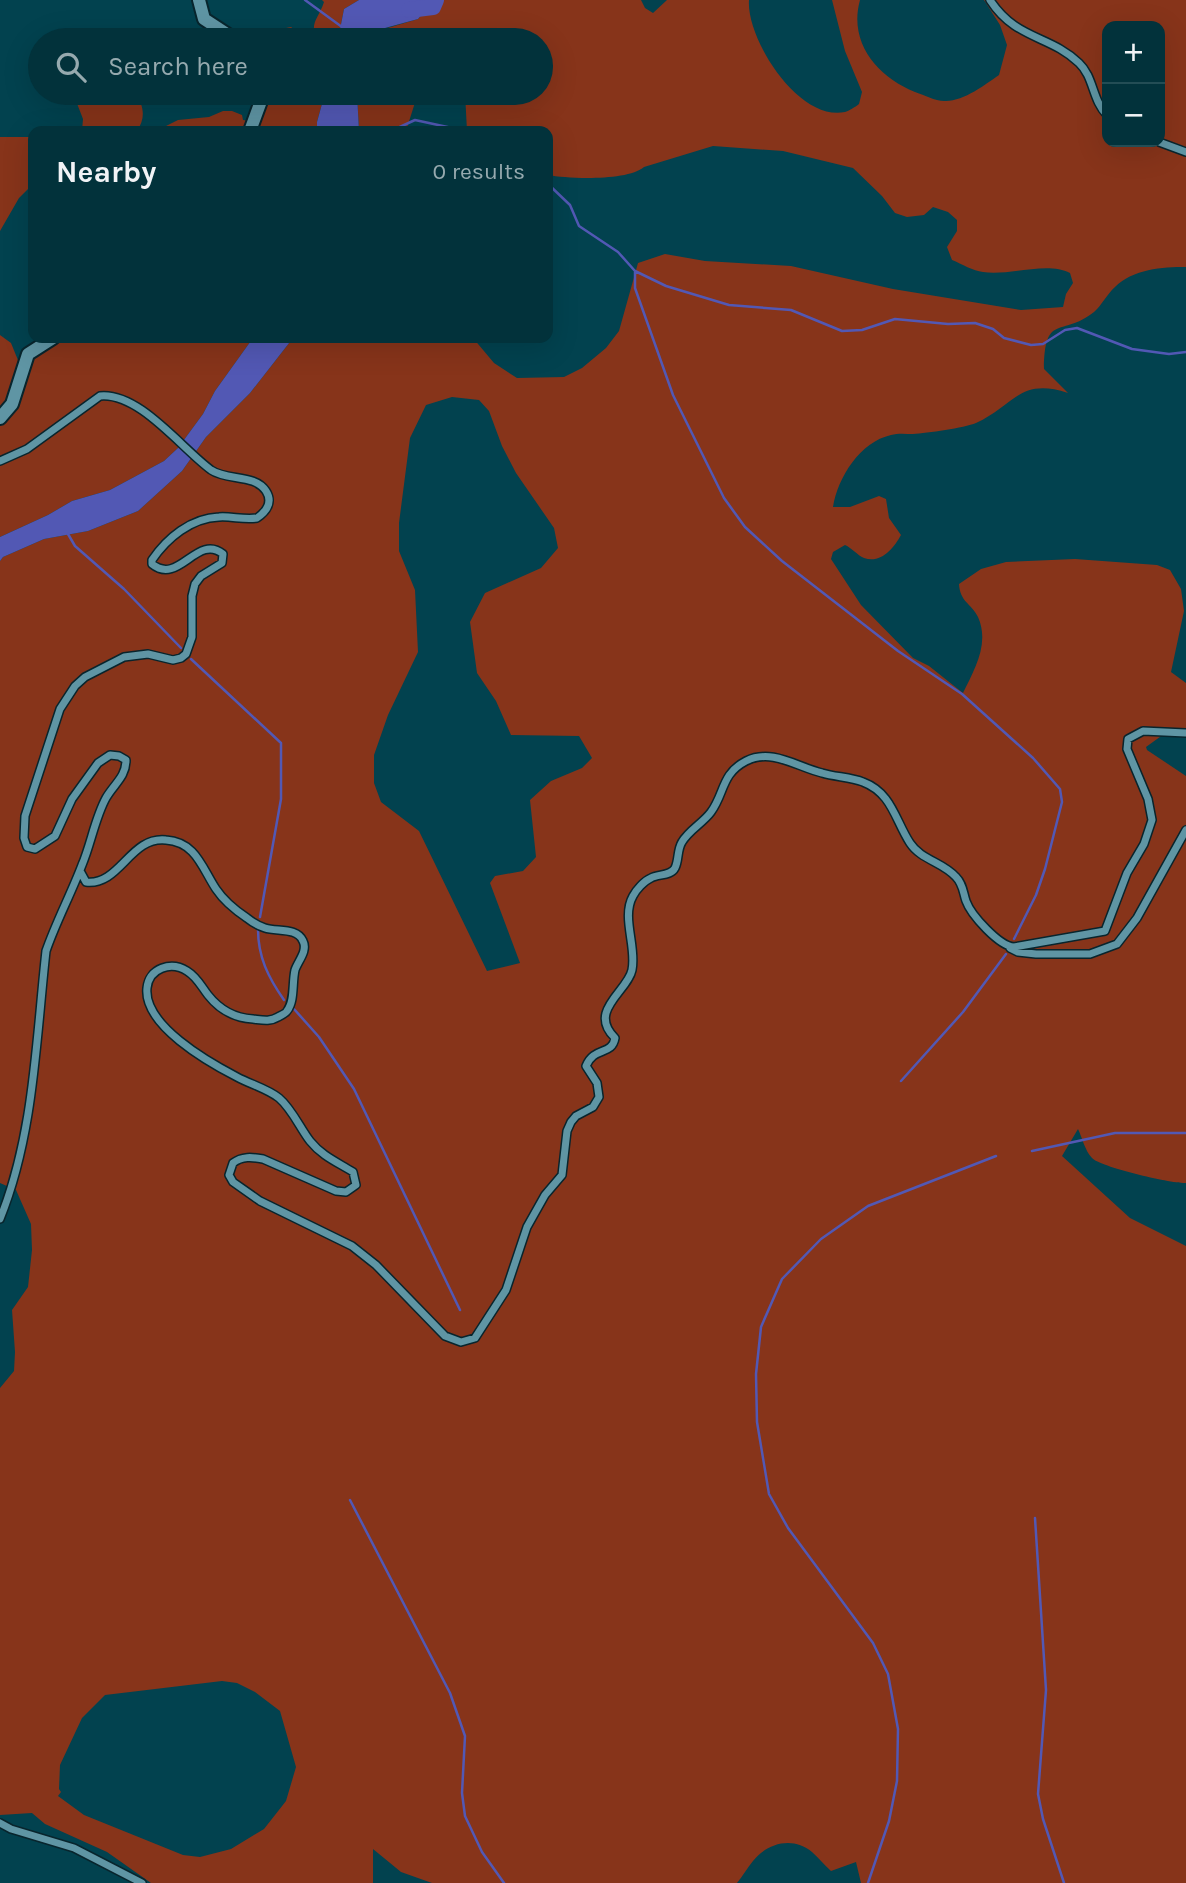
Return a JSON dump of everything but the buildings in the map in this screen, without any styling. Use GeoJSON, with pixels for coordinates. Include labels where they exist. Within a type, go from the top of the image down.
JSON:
{"type":"FeatureCollection","features":[{"type":"Feature","properties":{"kind":"street"},"geometry":{"type":"LineString","coordinates":[[199,0],[204,19],[218,28]]}},
{"type":"Feature","properties":{"kind":"street"},"geometry":{"type":"LineString","coordinates":[[989,0],[999,13],[1021,31],[1057,48],[1079,63],[1102,110]]}},
{"type":"Feature","properties":{"kind":"street"},"geometry":{"type":"LineString","coordinates":[[252,126],[260,105]]}},
{"type":"Feature","properties":{"kind":"street"},"geometry":{"type":"LineString","coordinates":[[1165,144],[1186,152]]}},
{"type":"Feature","properties":{"kind":"street"},"geometry":{"type":"LineString","coordinates":[[0,418],[12,404],[28,354],[45,343]]}},
{"type":"Feature","properties":{"kind":"street"},"geometry":{"type":"LineString","coordinates":[[0,461],[27,449],[100,396],[111,395],[129,403],[174,436],[201,462],[224,477],[258,483],[268,494],[268,507],[262,514],[251,519],[203,518],[165,543],[152,560],[152,564],[160,570],[173,570],[203,550],[218,550],[223,554],[222,563],[201,576],[195,584],[191,596],[191,638],[186,654],[173,660],[148,654],[124,657],[85,677],[75,686],[60,709],[25,816],[23,828],[27,847],[35,849],[55,836],[72,799],[99,763],[110,755],[126,760],[124,773],[106,798],[80,872],[46,951],[34,1073],[18,1166],[0,1219]]}},
{"type":"Feature","properties":{"kind":"street"},"geometry":{"type":"LineString","coordinates":[[1006,946],[1021,946],[1105,930],[1127,873],[1144,844],[1152,820],[1147,799],[1127,748],[1128,739],[1143,731],[1186,733]]}},
{"type":"Feature","properties":{"kind":"street"},"geometry":{"type":"LineString","coordinates":[[80,872],[86,881],[97,883],[108,879],[125,859],[152,841],[164,839],[180,843],[202,861],[215,888],[247,918],[263,928],[298,934],[305,945],[292,985],[292,1001],[287,1012],[271,1021],[248,1019],[226,1012],[207,994],[197,979],[177,967],[160,968],[153,973],[147,988],[148,1003],[159,1021],[193,1051],[281,1099],[312,1143],[333,1161],[353,1172],[356,1178],[356,1185],[352,1190],[336,1191],[254,1157],[239,1158],[233,1163],[229,1175],[233,1182],[260,1201],[352,1246],[376,1265],[445,1336],[461,1342],[475,1338],[506,1290],[527,1227],[545,1195],[562,1175],[567,1131],[571,1122],[576,1116],[593,1107],[599,1097],[597,1083],[586,1066],[595,1053],[610,1049],[614,1045],[615,1038],[609,1033],[606,1013],[614,995],[632,973],[634,958],[629,921],[633,897],[650,878],[675,867],[681,843],[690,831],[710,814],[722,786],[738,766],[757,757],[779,758],[820,773],[864,782],[877,790],[890,803],[914,848],[957,877],[971,911],[999,941],[1018,952],[1090,954],[1116,944],[1137,918],[1186,830]]}},
{"type":"Feature","properties":{"kind":"street"},"geometry":{"type":"LineString","coordinates":[[0,1823],[11,1829],[74,1848],[142,1883]]}},
{"type":"Feature","properties":{"kind":"shaded area"},"geometry":{"type":"Polygon","coordinates":[[[322,0],[359,0],[344,9],[340,28],[314,28],[324,2],[322,0]]]}},
{"type":"Feature","properties":{"kind":"shaded area"},"geometry":{"type":"Polygon","coordinates":[[[359,0],[434,0],[418,19],[385,28],[340,28],[344,9],[359,0]]]}},
{"type":"Feature","properties":{"kind":"shaded area"},"geometry":{"type":"Polygon","coordinates":[[[434,0],[641,0],[645,8],[653,13],[667,0],[749,0],[750,16],[756,35],[779,74],[810,104],[828,112],[845,112],[859,104],[862,92],[845,51],[832,0],[860,0],[858,30],[862,44],[878,68],[902,86],[942,101],[967,95],[999,75],[1007,45],[1000,25],[984,0],[1186,0],[1186,267],[1158,269],[1130,276],[1112,290],[1094,312],[1052,333],[1045,351],[1044,369],[1068,393],[1052,389],[1027,391],[976,423],[936,431],[894,434],[880,439],[860,453],[845,473],[833,507],[850,507],[879,496],[886,499],[889,518],[901,535],[891,550],[876,559],[864,558],[845,545],[833,552],[831,559],[861,605],[913,658],[929,666],[963,693],[979,656],[982,637],[978,617],[964,599],[959,584],[981,569],[1006,562],[1075,559],[1157,565],[1170,570],[1181,589],[1184,611],[1171,672],[1186,683],[1186,733],[1164,734],[1146,747],[1186,776],[1186,1183],[1137,1174],[1098,1162],[1087,1152],[1078,1129],[1062,1156],[1130,1218],[1186,1246],[1186,1883],[861,1883],[856,1862],[831,1871],[805,1847],[789,1843],[765,1850],[737,1883],[432,1883],[401,1872],[373,1849],[373,1883],[151,1883],[107,1852],[45,1824],[32,1813],[0,1815],[0,1388],[14,1371],[12,1310],[28,1287],[32,1250],[31,1224],[16,1190],[0,1183],[0,561],[3,557],[44,539],[88,531],[138,511],[182,471],[206,437],[250,393],[289,343],[477,343],[494,363],[517,378],[564,377],[582,368],[606,348],[619,331],[638,263],[665,254],[705,261],[791,266],[893,289],[1021,310],[1063,307],[1066,294],[1073,283],[1070,273],[1061,270],[1039,268],[994,273],[979,271],[952,260],[947,247],[957,231],[957,220],[948,212],[933,207],[924,215],[907,217],[895,213],[853,168],[783,151],[713,146],[625,175],[583,178],[553,175],[553,126],[467,126],[466,105],[553,105],[553,28],[388,28],[418,19],[434,0]],[[452,397],[426,405],[410,438],[399,523],[399,551],[415,590],[418,652],[388,715],[374,755],[374,783],[381,802],[419,831],[487,971],[520,963],[490,883],[495,876],[523,871],[536,857],[530,800],[551,781],[582,768],[592,758],[579,736],[511,735],[496,701],[477,673],[470,622],[485,593],[541,568],[558,548],[554,528],[516,473],[489,411],[479,400],[452,397]],[[222,1681],[105,1695],[82,1718],[60,1765],[61,1792],[58,1796],[84,1815],[183,1855],[200,1857],[231,1849],[264,1829],[286,1801],[296,1767],[280,1711],[255,1692],[237,1683],[222,1681]]]}},
{"type":"Feature","properties":{"kind":"shaded area"},"geometry":{"type":"Polygon","coordinates":[[[78,105],[141,105],[143,112],[140,126],[82,126],[83,119],[78,105]]]}},
{"type":"Feature","properties":{"kind":"shaded area"},"geometry":{"type":"Polygon","coordinates":[[[264,105],[322,105],[317,126],[166,126],[178,120],[209,117],[223,111],[232,111],[242,115],[243,120],[258,122],[264,105]]]}},
{"type":"Feature","properties":{"kind":"shaded area"},"geometry":{"type":"Polygon","coordinates":[[[322,105],[358,105],[359,126],[317,126],[322,105]]]}},
{"type":"Feature","properties":{"kind":"shaded area"},"geometry":{"type":"Polygon","coordinates":[[[358,105],[414,105],[408,126],[359,126],[358,105]]]}},
{"type":"Feature","properties":{"kind":"shaded area"},"geometry":{"type":"Polygon","coordinates":[[[0,137],[28,137],[28,189],[19,198],[0,231],[0,137]]]}},
{"type":"Feature","properties":{"kind":"shaded area"},"geometry":{"type":"Polygon","coordinates":[[[0,335],[11,343],[22,370],[51,343],[249,343],[215,391],[203,414],[178,448],[164,461],[110,490],[72,501],[0,537],[0,335]]]}},
{"type":"Feature","properties":{"kind":"shaded area"},"geometry":{"type":"Polygon","coordinates":[[[249,343],[289,343],[250,393],[206,437],[182,471],[138,511],[88,531],[44,539],[3,557],[0,561],[0,537],[72,501],[110,490],[164,461],[178,448],[203,414],[215,391],[249,343]]]}},
{"type":"Feature","properties":{"kind":"waterway"},"geometry":{"type":"LineString","coordinates":[[305,0],[342,27]]}},
{"type":"Feature","properties":{"kind":"waterway"},"geometry":{"type":"LineString","coordinates":[[409,10],[433,7],[436,0]]}},
{"type":"Feature","properties":{"kind":"waterway"},"geometry":{"type":"LineString","coordinates":[[402,126],[415,120],[443,126]]}},
{"type":"Feature","properties":{"kind":"waterway"},"geometry":{"type":"LineString","coordinates":[[553,189],[570,205],[579,226],[618,252],[635,271],[666,286],[729,305],[791,310],[842,331],[862,330],[895,319],[948,324],[975,323],[993,329],[1004,338],[1031,345],[1043,344],[1065,330],[1077,328],[1132,349],[1169,354],[1186,352]]}},
{"type":"Feature","properties":{"kind":"waterway"},"geometry":{"type":"LineString","coordinates":[[635,271],[635,288],[673,395],[724,498],[745,527],[782,561],[898,651],[962,694],[1033,758],[1060,789],[1062,802],[1045,869],[1036,895],[1014,939]]}},
{"type":"Feature","properties":{"kind":"waterway"},"geometry":{"type":"LineString","coordinates":[[68,534],[75,546],[124,589],[181,648]]}},
{"type":"Feature","properties":{"kind":"waterway"},"geometry":{"type":"LineString","coordinates":[[191,659],[281,743],[281,799],[260,917]]}},
{"type":"Feature","properties":{"kind":"waterway"},"geometry":{"type":"LineString","coordinates":[[258,929],[265,966],[284,1000]]}},
{"type":"Feature","properties":{"kind":"waterway"},"geometry":{"type":"LineString","coordinates":[[901,1081],[963,1012],[1006,954]]}},
{"type":"Feature","properties":{"kind":"waterway"},"geometry":{"type":"LineString","coordinates":[[294,1009],[319,1037],[354,1089],[460,1310]]}},
{"type":"Feature","properties":{"kind":"waterway"},"geometry":{"type":"LineString","coordinates":[[1032,1151],[1115,1133],[1186,1133]]}},
{"type":"Feature","properties":{"kind":"waterway"},"geometry":{"type":"LineString","coordinates":[[868,1883],[889,1821],[897,1781],[898,1729],[888,1674],[873,1643],[788,1528],[769,1494],[757,1422],[756,1374],[761,1327],[782,1279],[821,1239],[868,1206],[996,1156]]}},
{"type":"Feature","properties":{"kind":"waterway"},"geometry":{"type":"LineString","coordinates":[[350,1500],[450,1693],[465,1736],[462,1793],[465,1816],[482,1852],[504,1883]]}},
{"type":"Feature","properties":{"kind":"waterway"},"geometry":{"type":"LineString","coordinates":[[1035,1518],[1046,1690],[1038,1794],[1043,1819],[1064,1883]]}}]}
